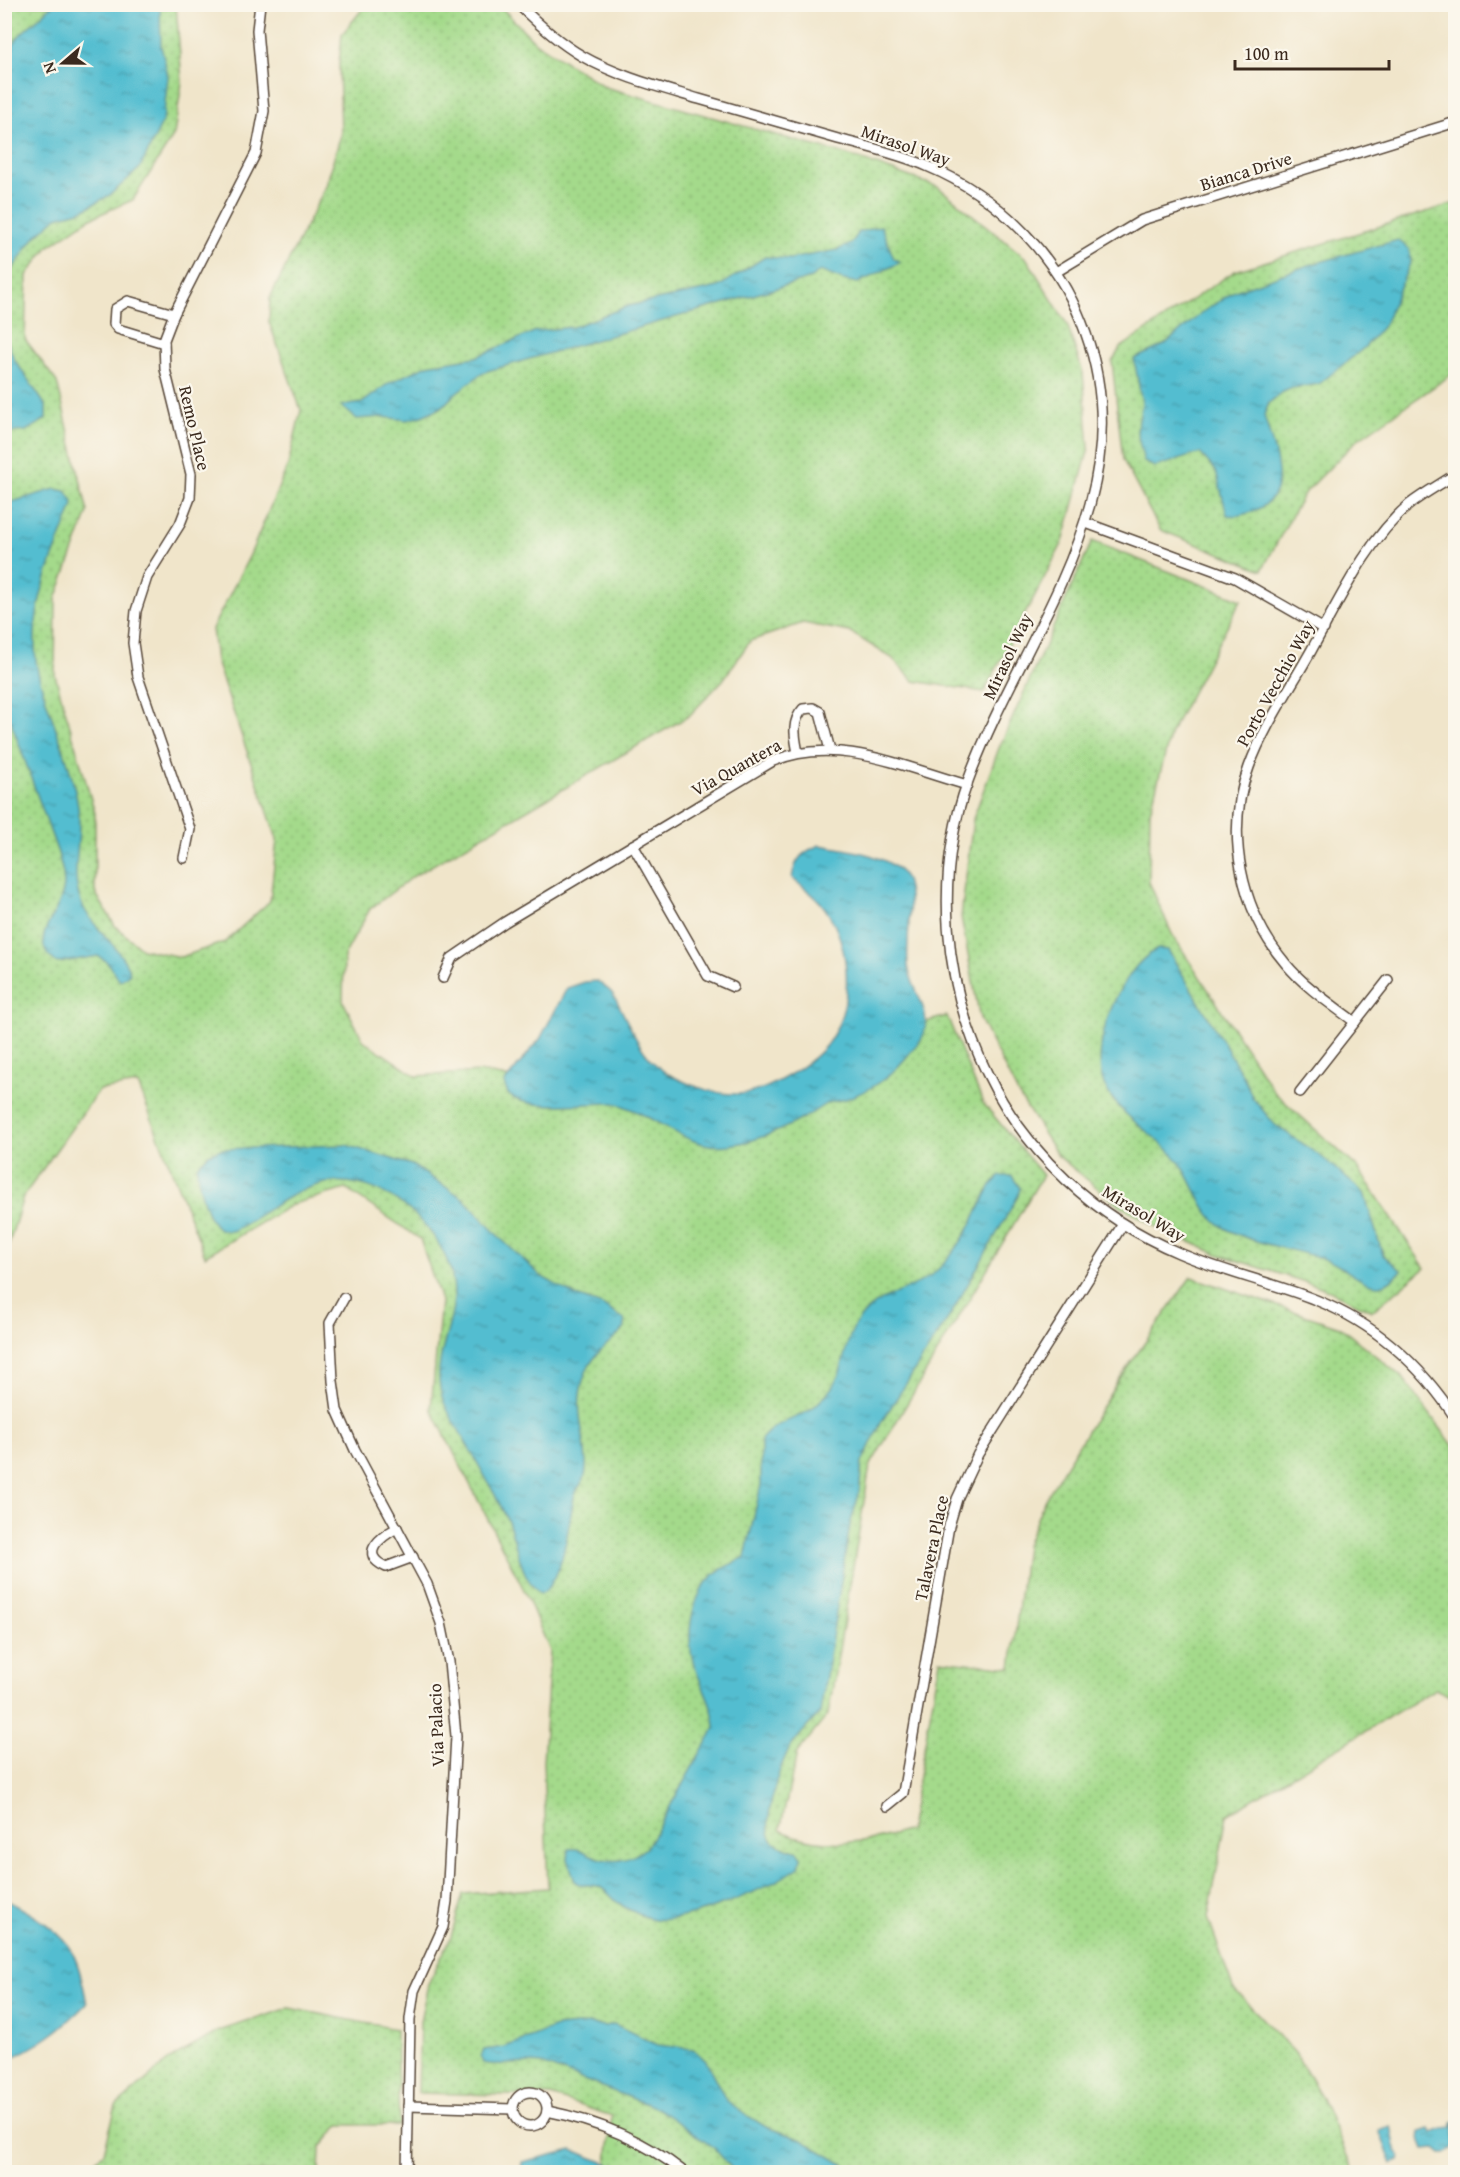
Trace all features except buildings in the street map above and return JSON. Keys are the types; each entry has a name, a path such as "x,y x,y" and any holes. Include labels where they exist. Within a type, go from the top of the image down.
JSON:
{"street":[{"name":"Remo Place","path":"184,858 190,829 138,677 133,643 136,611 147,577 180,524 190,498 191,474 165,369 164,343 174,314 256,153 264,111 257,30 260,4"},
{"name":"Mirasol Way","path":"518,4 561,43 582,56 631,79 909,159 954,179 979,194 1018,225 1056,272 1079,315 1095,362 1102,410 1101,460 1086,523 967,785 950,863 948,922 955,981 974,1044 1000,1097 1030,1141 1070,1184 1123,1224 1181,1254 1312,1298 1356,1320 1381,1336 1422,1372 1455,1419"},
{"name":"Bianca Drive","path":"1056,272 1142,220 1455,122"},
{"path":"164,343 118,329 114,324 115,309 128,301 174,314"},
{"name":"Porto Vecchio Way","path":"1355,1022 1306,984 1273,947 1250,904 1243,883 1237,839 1241,796 1258,744 1364,560 1388,527 1410,504 1455,474"},
{"path":"1086,523 1227,574 1324,629"},
{"path":"798,753 794,733 796,716 802,709 813,708 820,712 830,750"},
{"name":"Via Quantera","path":"443,978 452,958 505,922 773,761 798,753 830,750 849,752 967,785"},
{"path":"633,845 708,976 733,987"},
{"path":"1300,1092 1388,980"},
{"name":"Talavera Place","path":"887,1806 903,1793 949,1526 957,1499 978,1454 1123,1224"},
{"name":"Via Palacio","path":"344,1298 330,1323 337,1410 427,1584 441,1623 454,1698 456,1737 447,1901 443,1927 414,1991 410,2019 407,2172"},
{"path":"397,1528 376,1542 373,1547 376,1559 381,1564 393,1567 413,1557"},
{"path":"531,2092 541,2096 547,2111 542,2121 526,2126 516,2119 513,2109 516,2098 531,2092"},
{"path":"408,2106 513,2109"},
{"path":"547,2111 574,2116 621,2132 668,2159 684,2172"}],"green space":[{"path":"5,5 176,5 182,82 174,135 133,200 89,219 48,247 27,275 25,339 57,382 88,512 56,599 55,675 95,813 95,892 115,926 142,949 181,957 225,942 270,901 277,839 216,661 212,629 250,555 288,465 301,410 269,322 270,298 326,186 341,134 339,64 342,34 365,6 499,5 536,43 605,87 854,157 938,187 1027,259 1067,324 1083,373 1089,448 1063,542 984,692 914,681 892,658 850,632 803,623 750,641 723,680 689,716 412,877 370,909 344,956 343,1001 363,1040 416,1076 481,1072 691,1114 801,1092 893,1031 947,1016 983,1103 1043,1175 870,1466 828,1715 797,1753 780,1830 795,1836 827,1842 844,1842 877,1839 909,1830 940,1660 1011,1668 1026,1546 1044,1501 1118,1381 1191,1277 1340,1327 1403,1378 1455,1448 1455,1698 1435,1689 1227,1815 1208,1918 1233,1988 1295,2053 1321,2096 1354,2172 606,2172 612,2116 551,2096 418,2093 420,2021 428,1984 451,1937 463,1894 548,1888 543,1762 550,1651 525,1592 431,1408 441,1301 420,1239 346,1189 293,1204 205,1256 138,1084 99,1090 23,1197 5,1257"},
{"path":"1455,203 1455,372 1357,440 1303,495 1262,570 1160,530 1123,460 1112,362 1120,348 1235,271"},
{"path":"1092,541 1241,600 1171,732 1150,812 1149,882 1172,934 1275,1093 1358,1168 1425,1268 1372,1311 1321,1287 1217,1254 1156,1227 1116,1203 1058,1156 1018,1094 980,1019 961,917 973,819 999,748"},
{"path":"289,2008 396,2029 399,2125 340,2125 320,2148 319,2172 84,2172 104,2152 116,2106 169,2060 219,2031"}],"water":[{"path":"52,4 160,5 161,46 168,76 163,121 140,168 110,195 83,210 57,217 34,238 8,275 5,293 5,66 17,39"},
{"path":"881,226 894,259 901,262 858,283 820,271 811,278 484,372 457,392 442,407 407,420 382,417 357,419 341,406 362,403 389,383 427,365 476,357 536,331 573,327 628,306 718,287 765,257 790,259 837,250 851,244 859,232"},
{"path":"1398,240 1409,249 1411,261 1384,325 1365,347 1319,384 1292,388 1281,393 1269,403 1264,415 1278,466 1278,479 1276,491 1269,501 1247,514 1227,515 1216,471 1200,453 1155,467 1144,462 1137,432 1142,403 1134,359 1164,345 1204,311 1235,291 1309,265"},
{"path":"4,333 14,359 46,406 46,419 26,431 5,433"},
{"path":"55,489 66,491 73,501 41,594 35,638 36,661 41,684 67,760 78,807 76,879 78,891 81,902 92,921 126,963 130,973 120,981 106,961 98,956 57,963 44,946 46,928 63,891 63,872 5,705 5,504"},
{"path":"820,845 863,853 884,860 901,872 906,880 909,903 908,965 926,1019 920,1041 899,1066 884,1079 857,1094 826,1104 779,1130 754,1140 716,1146 691,1140 617,1104 535,1104 523,1102 509,1095 504,1083 540,1039 567,988 585,982 597,981 613,994 637,1041 652,1061 672,1076 696,1086 730,1094 752,1092 781,1080 813,1058 827,1045 838,1024 844,1007 846,988 843,951 830,916 817,899 792,878 800,857 808,850"},
{"path":"1158,949 1168,950 1242,1074 1253,1098 1274,1124 1323,1158 1364,1193 1383,1255 1402,1271 1392,1280 1380,1285 1366,1282 1327,1260 1247,1238 1223,1227 1204,1207 1187,1174 1174,1156 1125,1112 1108,1092 1102,1076 1100,1057 1109,1013 1130,974 1144,959"},
{"path":"346,1145 412,1165 463,1198 501,1239 542,1277 576,1296 602,1305 624,1319 625,1328 596,1356 584,1377 580,1410 586,1464 585,1476 575,1493 560,1566 548,1588 540,1594 523,1568 506,1517 444,1402 440,1388 440,1364 454,1294 451,1273 443,1252 431,1232 396,1200 376,1189 355,1183 333,1182 305,1189 232,1231 218,1228 206,1208 200,1190 197,1166 209,1154 221,1149"},
{"path":"1000,1176 1012,1176 1020,1188 1018,1196 951,1314 882,1421 862,1462 859,1494 850,1525 820,1713 787,1753 770,1810 769,1833 772,1840 780,1846 798,1851 801,1857 799,1867 771,1884 730,1902 687,1916 669,1919 655,1919 642,1915 621,1905 600,1887 575,1882 568,1859 569,1849 578,1849 599,1858 614,1861 634,1856 647,1847 715,1727 710,1705 692,1658 691,1620 694,1607 705,1584 720,1570 745,1557 761,1485 761,1440 774,1428 812,1409 826,1395 839,1375 849,1338 858,1321 870,1308 886,1298 930,1276 950,1257 973,1221 991,1185"},
{"path":"4,1899 47,1925 68,1945 78,1966 87,2003 49,2036 5,2061"},
{"path":"590,2024 605,2026 614,2024 657,2045 693,2049 706,2061 726,2100 748,2116 766,2127 800,2139 846,2166 863,2172 735,2172 714,2148 657,2108 542,2064 483,2063 481,2057 484,2050 505,2047 556,2027"},
{"path":"1455,2121 1455,2147 1448,2153 1442,2153 1436,2148 1424,2149 1420,2139 1421,2132 1430,2129 1432,2133 1453,2126 1452,2122"},
{"path":"1391,2126 1395,2146 1400,2156 1399,2161 1392,2164 1379,2130"},
{"path":"572,2150 616,2167 620,2172 521,2172 522,2162"}]}
